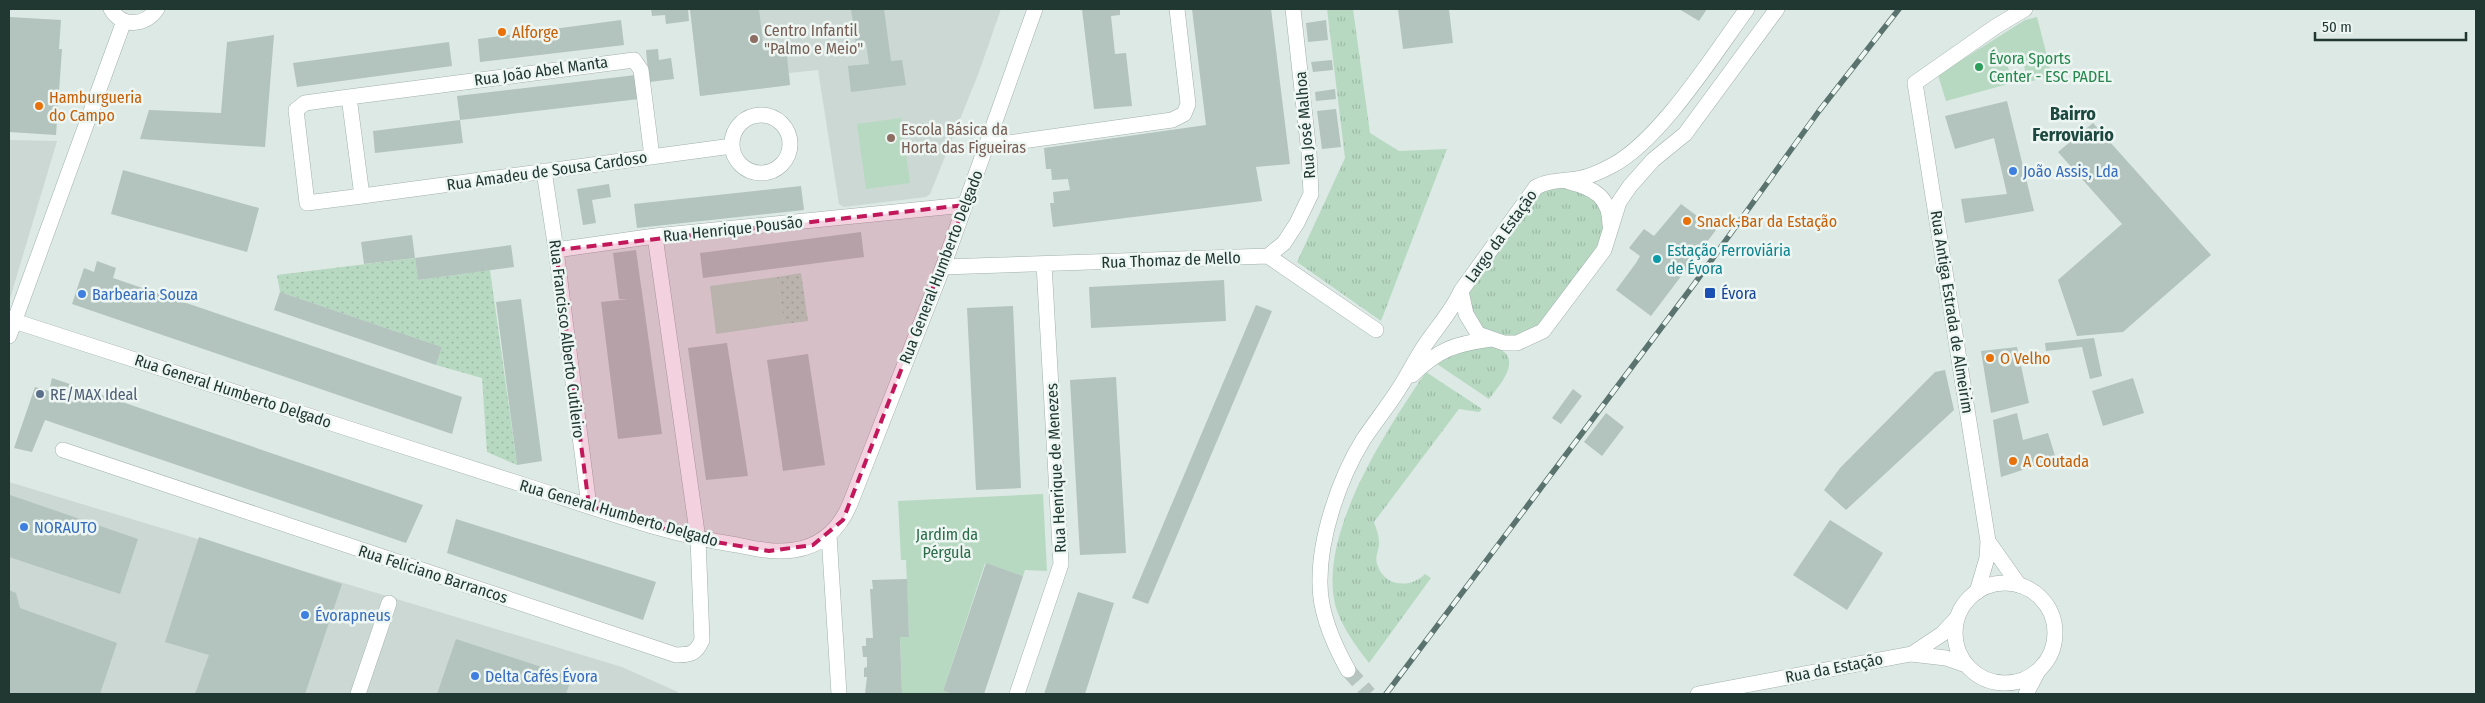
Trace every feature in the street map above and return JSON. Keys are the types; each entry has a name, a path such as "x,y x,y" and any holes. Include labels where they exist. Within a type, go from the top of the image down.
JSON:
{"street":[{"path":"111,9 114,14 124,21 143,22 152,16 157,9"},
{"name":"Rua General Humberto Delgado","path":"14,320 589,506 698,539 769,551 794,550 813,545 829,535 843,520 943,267 1035,9"},
{"path":"986,146 1172,120 1184,114 1188,104 1177,9"},
{"name":"Rua José Malhoa","path":"1268,256 1284,243 1311,194 1309,153 1293,9"},
{"name":"Largo da Estação","path":"1747,9 1683,96 1654,130 1633,150 1613,165 1590,176 1546,182 1536,187 1461,291 1466,314 1473,329 1491,339 1504,343 1517,343 1543,331 1604,250 1619,202 1630,186 1653,160 1685,134 1777,9"},
{"name":"Rua Antiga Estrada de Almeirim","path":"1977,592 1987,558 1988,541 1915,83 1995,27 2025,9"},
{"path":"9,336 124,21"},
{"name":"Rua João Abel Manta","path":"362,196 307,203 296,126 296,110 299,105 634,60 640,70 652,157"},
{"path":"349,97 362,196"},
{"name":"Rua Amadeu de Sousa Cardoso","path":"362,196 732,146"},
{"name":"Rua Francisco Alberto Cutileiro","path":"544,172 589,506"},
{"name":"Largo da Estação","path":"1561,180 1591,190 1605,202 1610,212 1608,239"},
{"name":"Rua Henrique Pousão","path":"698,539 655,236 964,205"},
{"path":"556,250 655,236"},
{"path":"1268,256 1376,330"},
{"name":"Rua Thomaz de Mello","path":"943,267 1268,256"},
{"name":"Rua Henrique de Menezes","path":"1017,694 1061,564 1044,264"},
{"path":"1348,670 1337,652 1324,610 1320,585 1322,552 1337,495 1363,441 1400,387 1426,344 1456,304 1461,291"},
{"path":"1400,387 1435,355 1447,348 1466,342 1491,339"},
{"name":"Rua Feliciano Barrancos","path":"63,450 676,655 690,655 698,650 702,640 698,539"},
{"path":"829,535 839,694"},
{"name":"Rua Antiga Estrada de Almeirim","path":"1988,541 2019,585"},
{"path":"1997,694 1988,680 1966,665 1956,643 1957,618 1968,599 1977,592 2000,584 2019,585 2033,592 2046,604 2055,628 2051,653 2026,694"},
{"path":"358,694 389,603"},
{"name":"Rua da Estação","path":"1911,654 1931,643 1957,618"},
{"name":"Rua da Estação","path":"1698,694 1911,654 1946,658 1966,665"},
{"path":"1988,680 2006,683 2016,682 2039,670"}],"highlighted area":[{"path":"965,205 843,520 813,545 769,551 698,539 589,506 556,250"}],"shaded area":[{"name":"Escola Básica da Horta das Figueiras","path":"690,9 1001,9 979,72 930,194 926,197 844,207 839,204 818,70 789,73 790,85 700,96"},
{"path":"9,140 57,141 9,302"},
{"path":"9,482 622,667 678,692 678,694 9,694"}],"green space":[{"path":"1327,9 1353,9 1370,133 1399,151 1447,149 1381,321 1297,262 1345,158"},
{"name":"Évora Sports Center - ESC PADEL","path":"2037,17 2052,76 2028,82 2021,54 2006,59 2012,83 1946,101 1938,75 2025,20"},
{"path":"901,118 910,183 866,189 857,124"},
{"path":"1560,186 1584,194 1599,205 1604,221 1599,247 1540,325 1522,335 1507,336 1492,333 1481,327 1474,317 1467,291 1539,194"},
{"path":"415,258 418,280 490,270 517,465 487,452 482,378 436,365 442,347 280,292 277,275"},
{"path":"801,273 808,321 784,324 777,277"},
{"path":"777,277 784,324 716,334 710,286"},
{"path":"1491,346 1501,350 1507,356 1509,362 1505,377 1489,399 1434,362 1450,353"},
{"path":"1426,372 1482,409 1479,412 1459,409 1374,522 1379,542 1376,561 1380,572 1385,577 1398,583 1412,582 1425,574 1431,578 1369,663 1346,630 1336,608 1333,580 1336,549 1345,517 1359,484 1375,453"},
{"name":"Jardim da Pérgula","path":"1043,494 1047,571 1025,570 1023,576 985,563 943,691 953,694 902,694 900,637 909,637 906,560 901,560 898,501"}],"building":[{"path":"651,9 688,9 689,21 666,24 665,15 652,16"},
{"name":"Centro Infantil \"Palmo e Meio\"","path":"690,9 759,9 764,51 786,48 790,85 700,96"},
{"path":"851,9 884,9 891,61 902,60 906,85 851,92 848,66 869,64 866,43 856,44"},
{"path":"1082,9 1120,9 1120,15 1111,16 1115,54 1126,53 1132,106 1094,109"},
{"path":"1192,9 1271,9 1290,164 1256,167 1262,201 1053,227 1050,203 1054,203 1053,192 1070,190 1068,179 1052,180 1051,169 1046,169 1044,148 1206,125"},
{"path":"1398,9 1449,9 1453,43 1403,49"},
{"path":"1679,9 1707,9 1699,21"},
{"path":"9,17 61,20 59,49 62,49 56,135 9,132"},
{"path":"621,20 624,45 480,62 478,39"},
{"path":"1326,20 1328,40 1308,42 1306,23"},
{"path":"274,35 265,147 140,139 149,110 221,113 227,42"},
{"path":"449,42 452,66 297,87 293,63"},
{"path":"658,49 659,60 671,58 674,79 649,82 646,50"},
{"path":"1332,60 1333,70 1313,72 1311,62"},
{"path":"636,75 639,99 460,120 457,96"},
{"path":"1335,89 1336,99 1316,101 1315,92"},
{"name":"João Assis, Lda","path":"2007,101 2034,211 1965,223 1961,199 2007,194 1994,138 1955,149 1945,116"},
{"path":"1336,109 1341,147 1322,149 1317,111"},
{"path":"460,120 463,143 375,153 373,131"},
{"path":"2093,123 2211,255 2123,332 2077,336 2058,280 2122,224 2058,152"},
{"path":"123,170 259,208 247,252 111,214"},
{"path":"609,184 611,197 592,200 596,223 583,225 577,189"},
{"path":"801,186 804,210 637,228 634,204"},
{"name":"Estação Ferroviária de Évora","path":"1681,204 1716,230 1651,316 1616,290 1640,256 1629,248 1644,229 1654,236"},
{"path":"861,232 864,257 703,278 700,253"},
{"path":"412,235 415,258 364,264 361,242"},
{"path":"511,245 514,267 418,280 415,258"},
{"path":"636,250 662,434 618,439 601,302 628,299 619,299 613,253"},
{"path":"97,261 116,268 113,278 462,397 452,434 72,304 84,268 94,272"},
{"path":"1224,280 1226,321 1091,328 1089,287"},
{"path":"280,292 442,347 436,365 274,310"},
{"path":"521,299 542,461 517,465 496,302"},
{"path":"1256,305 1272,311 1148,604 1132,598"},
{"path":"1013,306 1021,488 976,490 967,308"},
{"path":"2094,338 2102,376 2090,379 2082,347 2046,351 2045,343"},
{"path":"727,343 748,476 706,480 688,348"},
{"path":"2017,347 2029,403 1991,413 1981,351"},
{"path":"808,354 825,465 783,471 767,360"},
{"path":"1945,370 1954,410 1846,510 1824,490 1840,468 1935,372"},
{"path":"1116,377 1126,553 1080,555 1070,380"},
{"path":"52,378 423,505 406,543 45,420 32,452 14,448 35,387 49,391"},
{"path":"2133,378 2144,413 2103,426 2092,391"},
{"path":"1573,389 1582,396 1561,424 1552,418"},
{"path":"1606,413 1624,427 1602,456 1584,442"},
{"path":"2017,413 2023,440 2048,433 2056,459 2001,477 1993,420"},
{"path":"10,495 138,539 120,594 9,557"},
{"path":"456,519 656,582 643,620 447,553"},
{"path":"1830,520 1883,553 1847,610 1793,575"},
{"path":"199,537 342,584 305,694 195,694 209,655 165,642"},
{"path":"986,563 1023,576 984,694 953,694 943,691"},
{"path":"907,579 909,637 900,637 902,694 865,694 867,677 864,677 864,668 867,667 867,657 863,657 862,646 866,646 866,638 873,638 870,589 873,589 872,580"},
{"path":"9,590 16,593 20,608 117,643 100,694 9,694"},
{"path":"1078,592 1114,603 1085,694 1044,694"},
{"path":"456,639 572,677 566,694 437,694"}],"tunnel":[{"path":"1348,670 1369,694"}],"railway":[{"path":"1386,694 1695,283 1819,111 1899,9"}],"place":[{"name":"Alforge","path":"502,32"},
{"name":"Centro Infantil \"Palmo e Meio\"","path":"754,39"},
{"name":"Évora Sports Center - ESC PADEL","path":"1979,67"},
{"name":"Hamburgueria do Campo","path":"39,106"},
{"name":"Escola Básica da Horta das Figueiras","path":"891,138"},
{"name":"João Assis, Lda","path":"2013,171"},
{"name":"Snack-Bar da Estação","path":"1687,221"},
{"name":"Estação Ferroviária de Évora","path":"1657,259"},
{"name":"Évora","path":"1710,293"},
{"name":"Barbearia Souza","path":"82,294"},
{"name":"O Velho","path":"1990,358"},
{"name":"RE/MAX Ideal","path":"40,394"},
{"name":"A Coutada","path":"2013,461"},
{"name":"NORAUTO","path":"24,527"},
{"name":"Évorapneus","path":"305,615"},
{"name":"Delta Cafés Évora","path":"475,676"}],"district":[{"name":"Bairro Ferroviario","path":"2073,124"}]}
